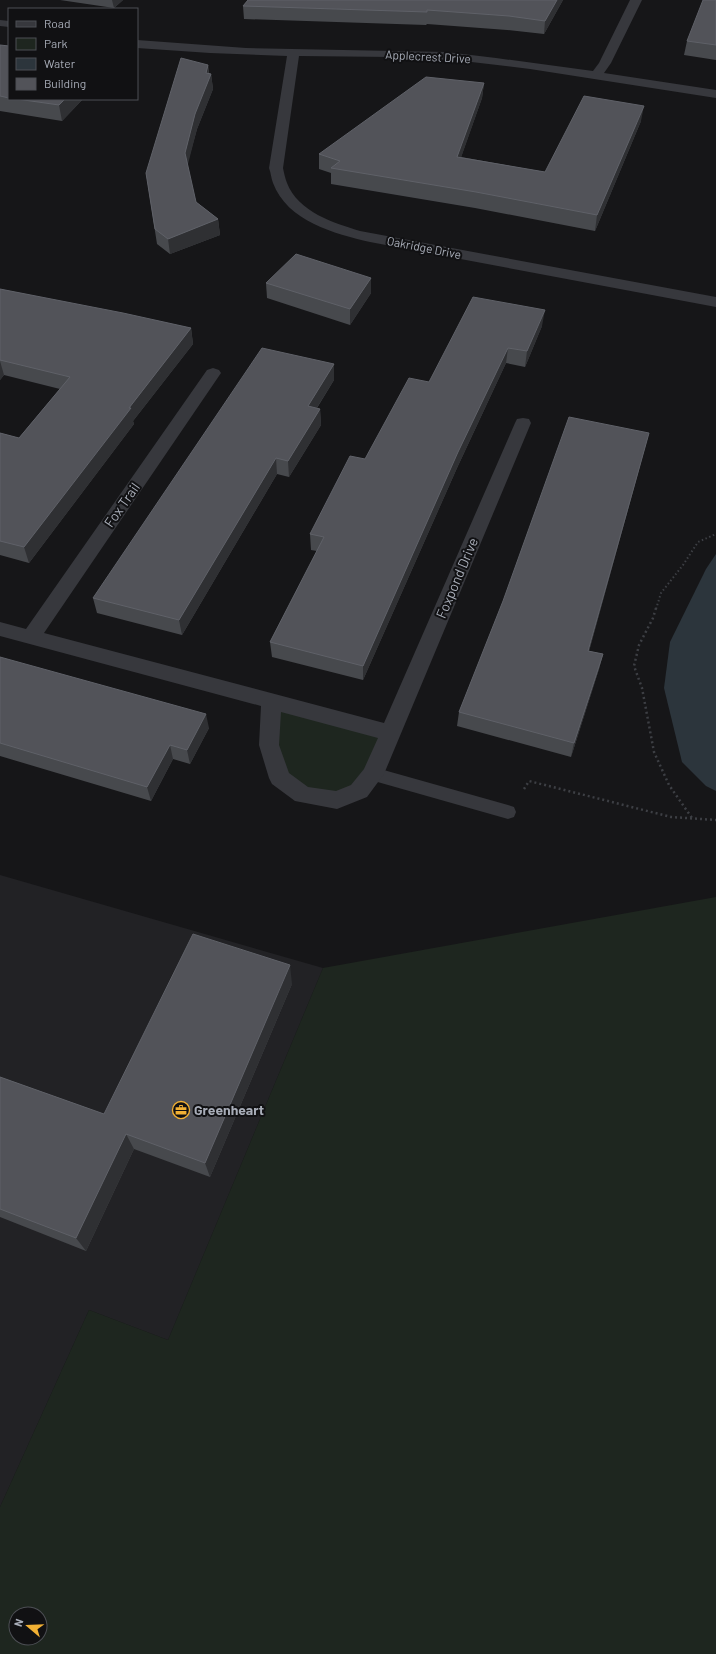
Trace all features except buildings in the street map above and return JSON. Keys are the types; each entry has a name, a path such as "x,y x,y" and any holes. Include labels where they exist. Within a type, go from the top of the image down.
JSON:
{"street":[{"path":"596,76 605,63 636,0"},
{"name":"Applecrest Drive","path":"138,44 181,49 437,56 511,63 716,94"},
{"name":"Oakridge Drive","path":"293,53 276,168 277,179 282,189 300,210 322,222 370,238 716,302"},
{"name":"Fox Trail","path":"31,637 213,373"},
{"name":"Foxpond Drive","path":"271,702 269,745 280,778 303,795 337,800 359,791 373,774 523,423"},
{"path":"0,629 390,733"}],"lane":[{"path":"373,774 508,812"}],"path":[{"path":"692,818 669,785 654,752 642,688 634,666 639,645 653,618 661,593 698,542 716,534"},
{"path":"508,812 529,781 671,817 716,820"}],"shaded area":[{"path":"0,875 323,968 168,1340 89,1310 0,1507"}],"green space":[{"path":"271,702 390,733 373,774 337,800 280,778"},
{"path":"716,897 716,1654 0,1654 0,1507 89,1310 168,1340 323,968"}],"water":[{"path":"716,554 716,791 706,786 682,762 664,688 670,642 706,569"}],"place":[{"name":"Greenheart","path":"181,1110"}]}
